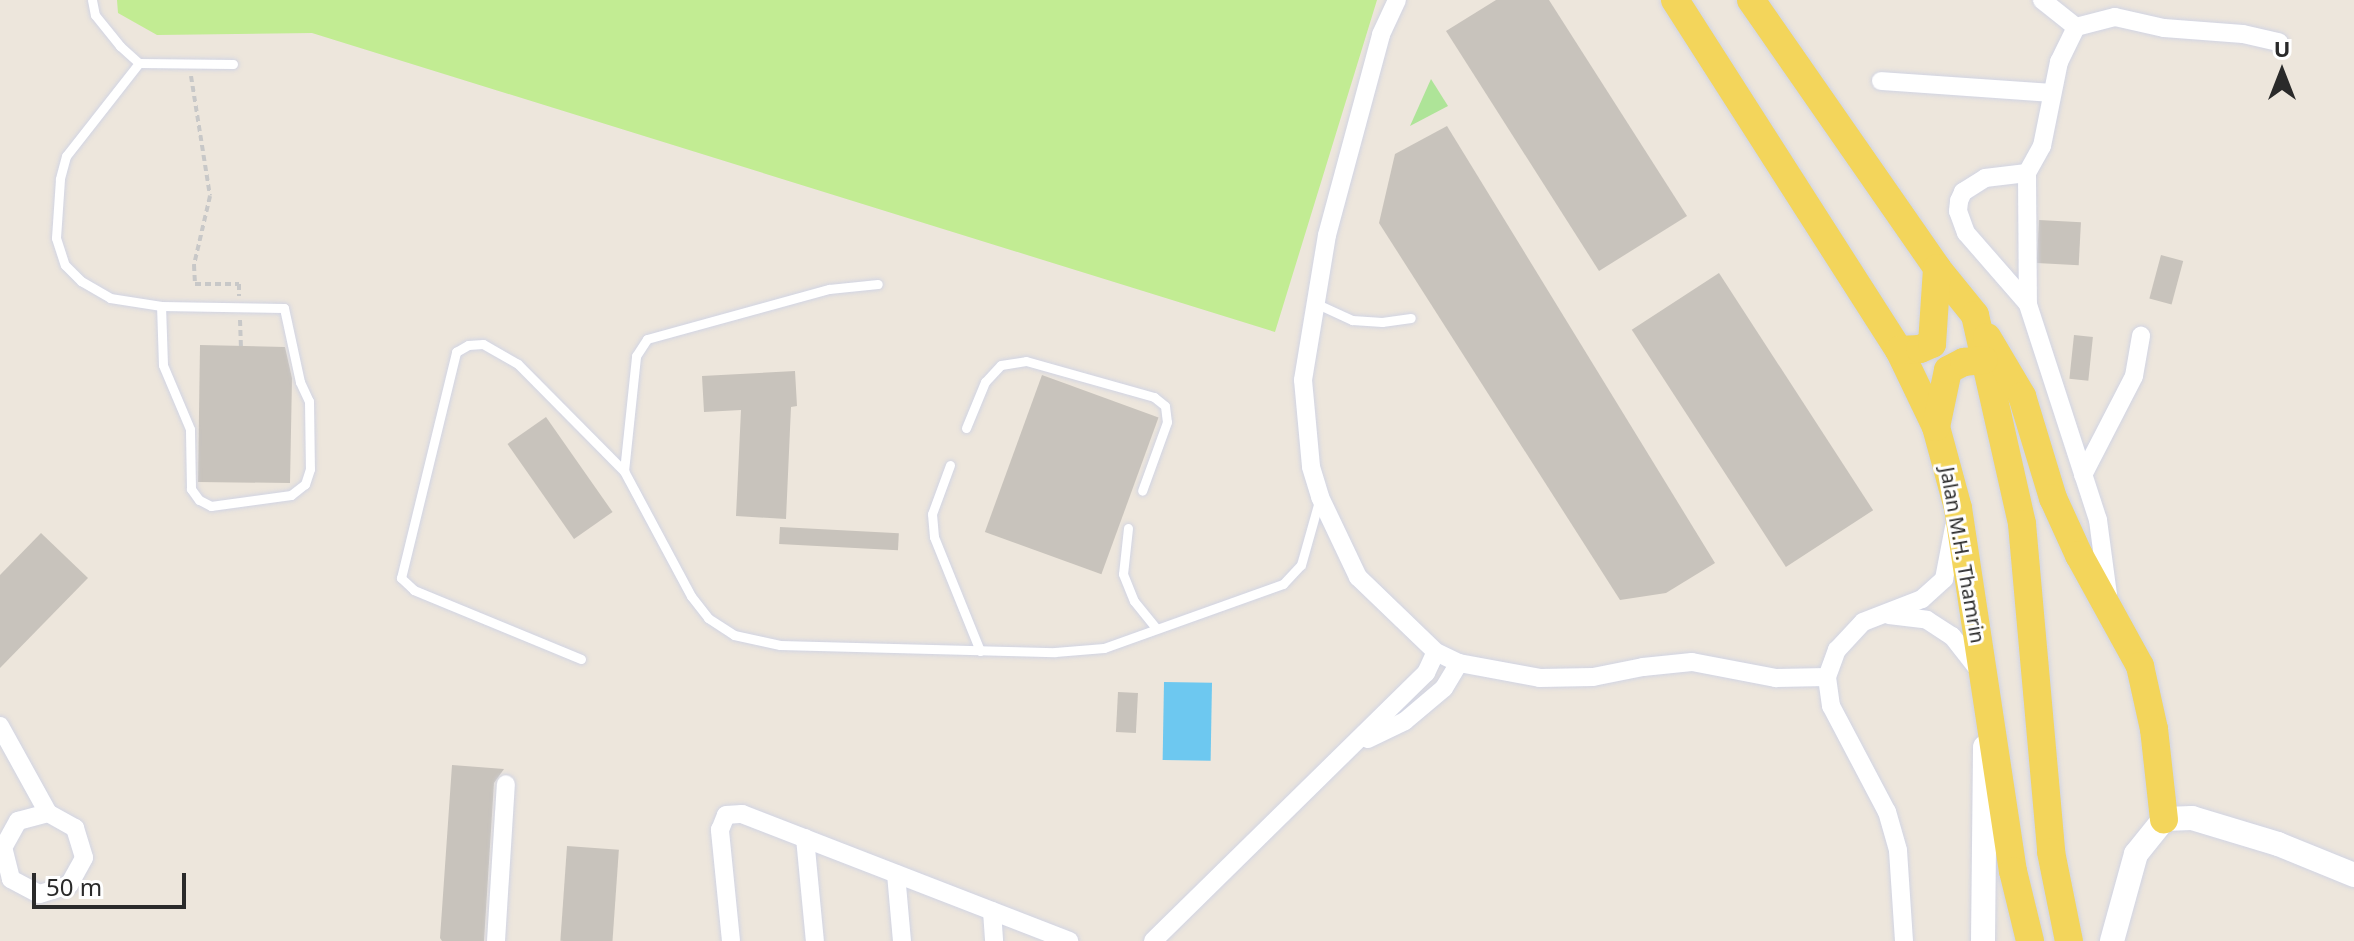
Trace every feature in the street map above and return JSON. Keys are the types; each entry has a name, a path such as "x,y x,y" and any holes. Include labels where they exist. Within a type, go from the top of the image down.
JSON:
{"main road":[{"name":"Jalan M.H. Thamrin","path":"1675,0 1899,350 1936,427 1958,508 2013,871 2030,941"},
{"path":"1751,0 1937,268 1975,315 2022,396 2053,498 2140,666 2154,729 2164,819 2136,854 2112,941"},
{"path":"1899,350 1920,349 1932,344 1937,268"},
{"path":"1975,315 2022,524 2051,852 2069,941"},
{"path":"1936,427 1948,370 1964,362 1984,360"},
{"path":"1983,941 1986,678"},
{"path":"2164,819 2192,818 2278,844 2354,875"}],"street":[{"path":"1397,0 1381,35 1341,193 1327,235 1303,380 1307,451 1320,497 1358,577 1436,652 1459,663 1540,678 1593,677 1692,662 1776,678 1827,677"},
{"path":"2042,0 2076,27"},
{"path":"2111,614 2098,520 2028,304 2027,173 2042,146 2059,62 2076,27 2115,17 2164,28 2243,34 2279,42"},
{"path":"1881,81 2051,93"},
{"path":"2027,173 1985,178 1963,192 1958,211 1966,233 2028,304"},
{"path":"2083,475 2134,376 2141,336"},
{"path":"1904,941 1904,892 1898,850 1887,812 1831,706 1827,677 1837,650 1863,622 1922,599 1944,579 1958,508"},
{"path":"1886,614 1927,620 1952,636 1986,678"},
{"path":"1153,941 1426,673 1436,652"},
{"path":"1355,745 1405,721 1444,688 1459,663"},
{"path":"0,726 48,813 75,828 84,858 69,885 39,894 11,879 3,848 18,821 48,813"},
{"path":"496,941 506,784"},
{"path":"731,941 720,830 726,815 742,814 1069,941"},
{"path":"805,838 815,941"},
{"path":"896,874 902,941"},
{"path":"992,911 994,941"}],"lane":[{"path":"92,0 95,15 120,46 139,63 233,64"},
{"path":"139,63 66,156 60,179 56,238 65,265 81,281 110,298 161,306 284,308 300,382 309,401 310,469 305,484 291,495 211,506 199,500 191,489 190,429 163,365 161,306"},
{"path":"624,471 636,356 647,339 829,289 878,284"},
{"path":"1315,303 1352,320 1382,322 1411,318"},
{"path":"581,659 414,590 401,578 456,352 468,345 483,344 518,364 624,471 691,596 708,618 734,635 780,645 1055,652 1104,648 1283,584 1301,565 1320,497"},
{"path":"966,428 985,382 1001,365 1026,361 1154,397 1165,406 1167,422 1142,491"},
{"path":"950,465 932,514 934,537 980,651"},
{"path":"1128,528 1123,574 1134,601 1156,628"}],"path":[{"path":"190,63 210,196 194,265 195,284 239,284 241,346"}],"green space":[{"path":"117,0 1377,0 1275,332 312,33 157,35 118,13"},
{"path":"1431,79 1448,106 1410,126"}],"water":[{"path":"1164,682 1212,683 1211,761 1163,760"}],"building":[{"path":"1496,0 1549,0 1687,216 1599,271 1446,31"},
{"path":"1447,126 1715,563 1666,593 1620,600 1379,223 1395,154"},
{"path":"2039,220 2081,222 2079,265 2037,263"},
{"path":"2161,255 2183,261 2172,304 2149,298"},
{"path":"1719,273 1873,510 1786,567 1632,330"},
{"path":"2074,335 2093,337 2088,381 2069,379"},
{"path":"200,345 285,347 292,378 290,483 198,482"},
{"path":"795,371 797,406 791,407 786,519 736,516 741,410 704,412 702,376"},
{"path":"1042,375 1159,417 1101,574 985,532"},
{"path":"546,417 613,512 574,539 507,444"},
{"path":"780,527 899,533 898,550 779,544"},
{"path":"41,533 88,578 0,668 0,575"},
{"path":"1118,692 1138,693 1136,733 1116,732"},
{"path":"452,765 504,769 494,783 484,941 442,941 440,938"},
{"path":"567,846 619,850 612,941 560,941"}]}
